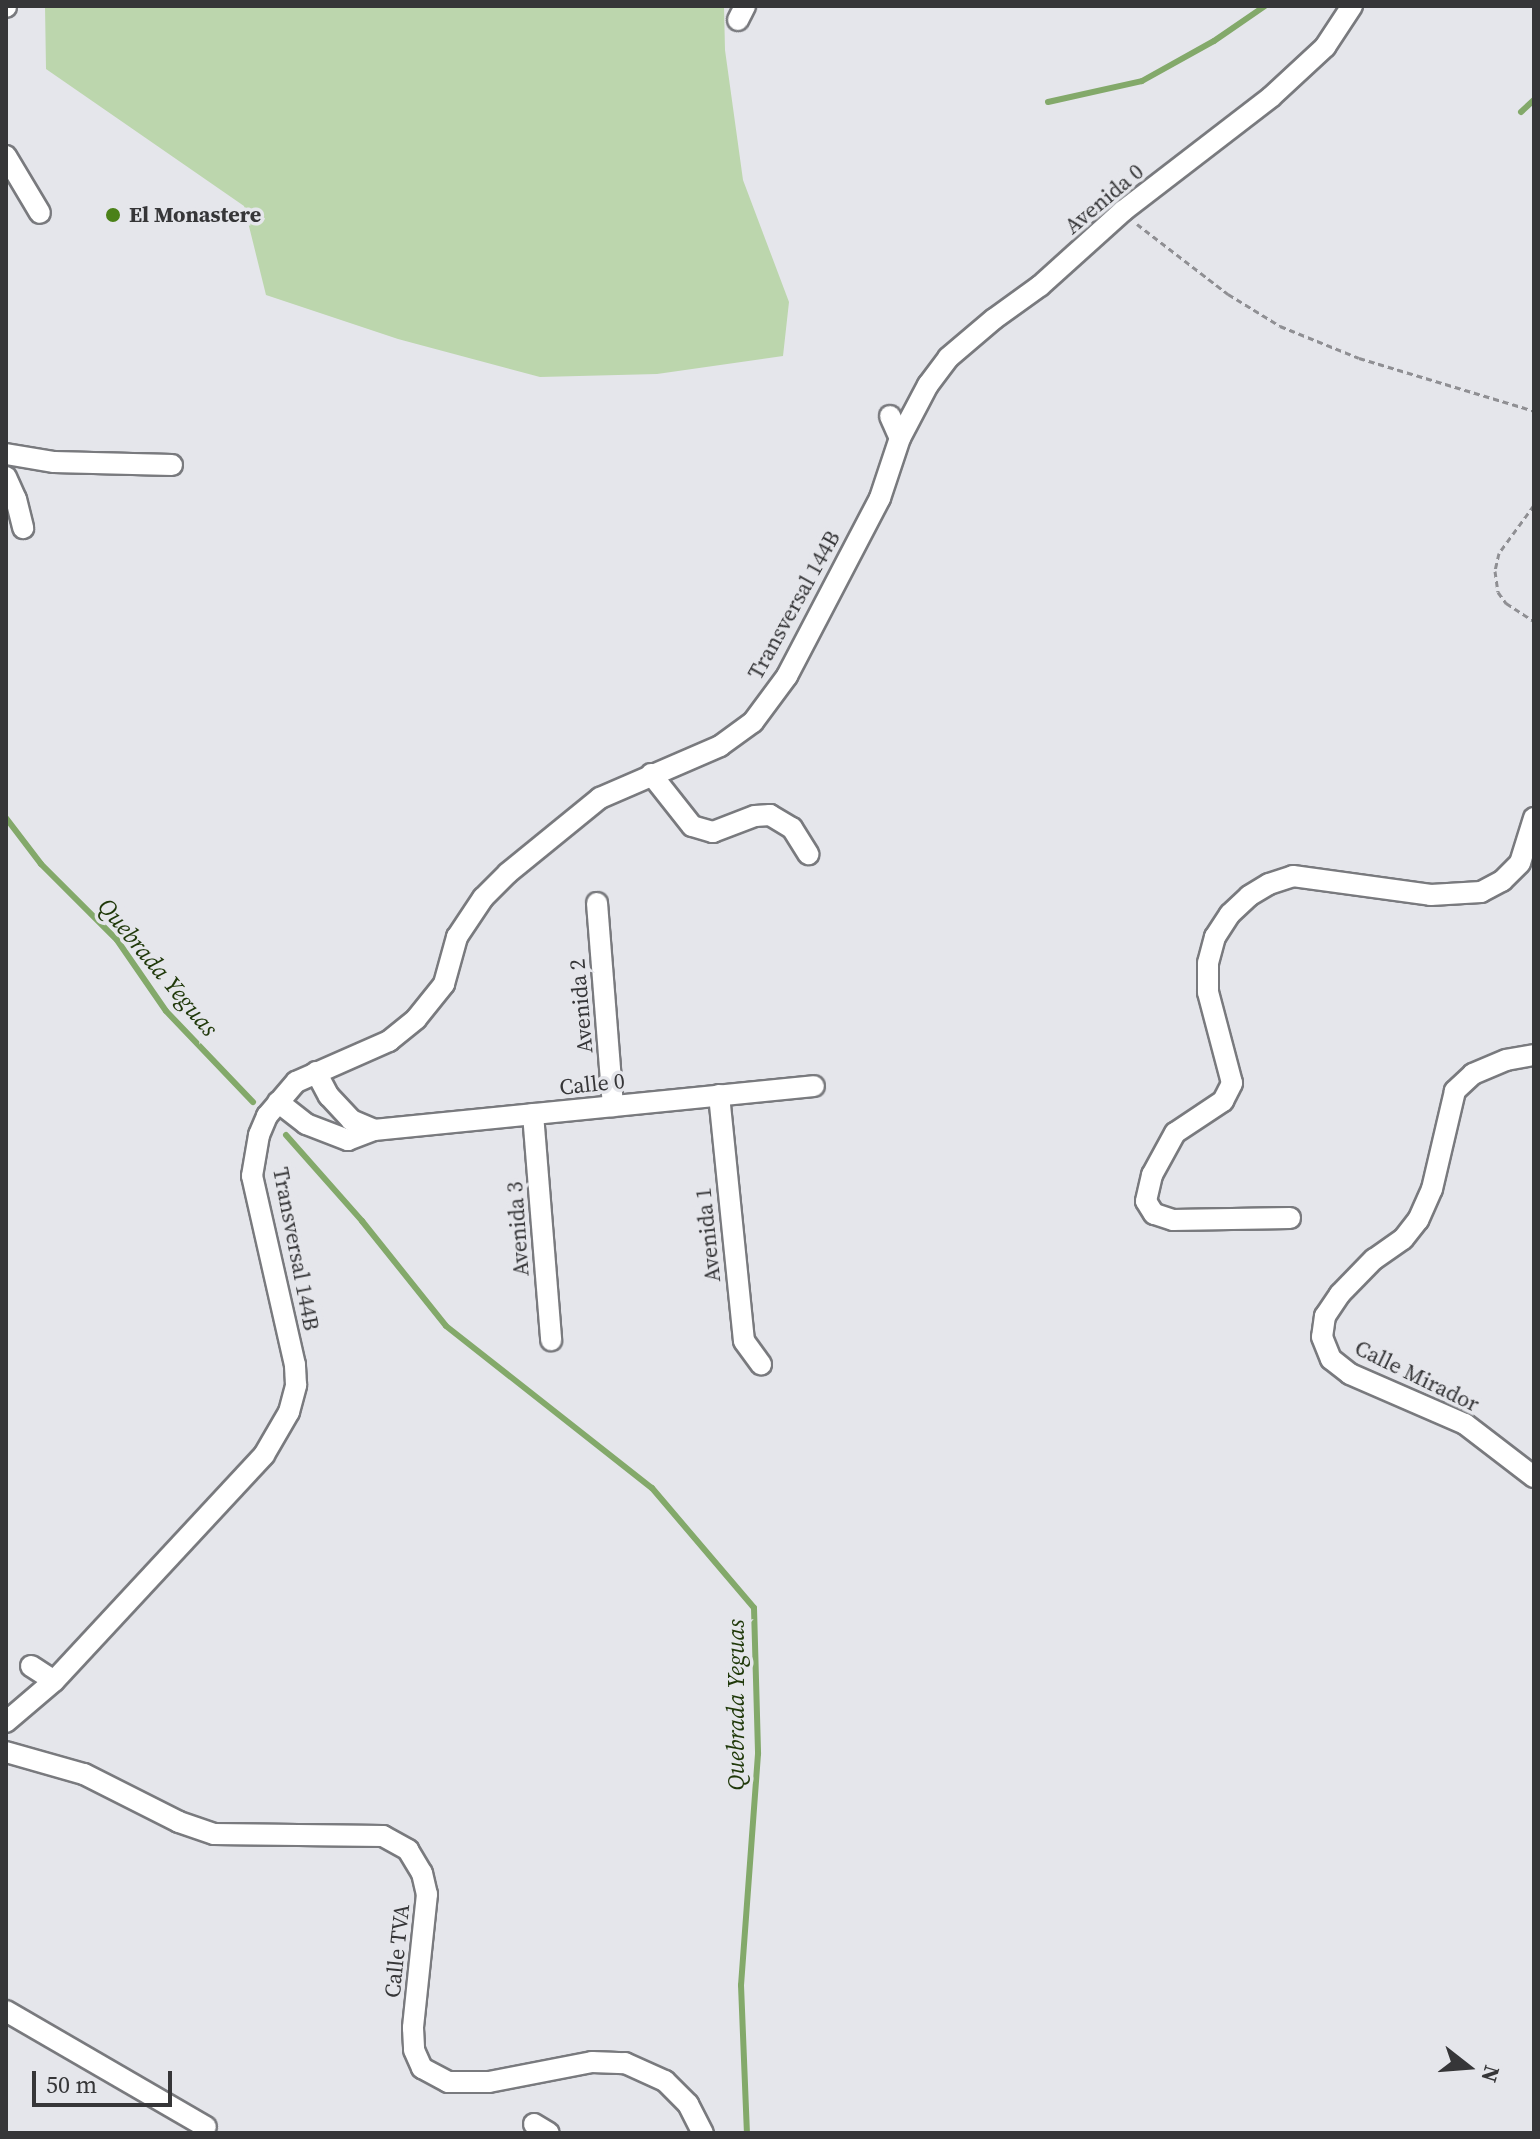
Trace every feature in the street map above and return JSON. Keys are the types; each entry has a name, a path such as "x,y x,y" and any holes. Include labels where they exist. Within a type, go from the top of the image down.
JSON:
{"street":[{"name":"Avenida 0","path":"900,438 928,385 948,358 1040,286 1123,211 1271,97 1325,47 1352,6"},
{"path":"6,156 40,213"},
{"path":"890,416 900,438"},
{"name":"Transversal 144B","path":"6,1722 54,1681 264,1455 289,1412 296,1385 295,1365 252,1176 259,1135 278,1102 296,1082 389,1041 416,1019 444,984 457,937 492,890 600,798 720,746 753,722 787,676 880,498 900,438"},
{"path":"6,454 54,462 172,465"},
{"path":"6,477 16,499 23,528"},
{"path":"651,774 692,826 713,832 755,816 770,815 792,828 808,854"},
{"path":"1290,1218 1173,1220 1154,1214 1146,1201 1152,1175 1175,1133 1223,1101 1232,1083 1208,992 1208,963 1215,937 1230,914 1249,896 1293,876 1431,895 1481,892 1502,881 1520,863 1534,818"},
{"name":"Avenida 2","path":"597,903 613,1106"},
{"name":"Calle Mirador","path":"1534,1055 1506,1060 1473,1074 1455,1091 1432,1189 1418,1220 1403,1239 1374,1259 1340,1294 1325,1316 1322,1337 1331,1359 1350,1374 1465,1424 1534,1477"},
{"path":"316,1072 329,1096 351,1120 374,1130"},
{"name":"Calle 0","path":"278,1102 326,1135 348,1140 374,1130 814,1086"},
{"name":"Avenida 1","path":"719,1095 744,1341 761,1364"},
{"name":"Avenida 3","path":"533,1114 551,1340"},
{"path":"31,1666 54,1681"},
{"name":"Calle TVA","path":"6,1752 84,1774 179,1822 214,1834 383,1836 396,1843 408,1850 422,1873 427,1894 413,2028 414,2050 422,2068 448,2082 489,2082 592,2062 625,2063 665,2081 688,2104 703,2133"},
{"path":"6,2011 206,2127"}],"path":[{"path":"1134,222 1228,294 1280,326 1359,358 1534,411"},
{"path":"1534,505 1499,553 1495,571 1498,592 1506,603 1534,621"}],"green space":[{"path":"45,6 724,6 725,50 743,180 789,302 783,356 657,374 540,377 398,339 266,295 244,206 46,69"}],"waterway":[{"path":"1048,102 1142,81 1214,41 1265,6"},
{"path":"1521,112 1534,100"},
{"name":"Quebrada Yeguas","path":"6,818 41,864 117,940 166,1011 253,1102"},
{"name":"Quebrada Yeguas","path":"286,1135 362,1221 446,1326 652,1488 754,1608 758,1754 741,1985 747,2133"}],"place":[{"name":"El Monastere","path":"113,215"}]}
